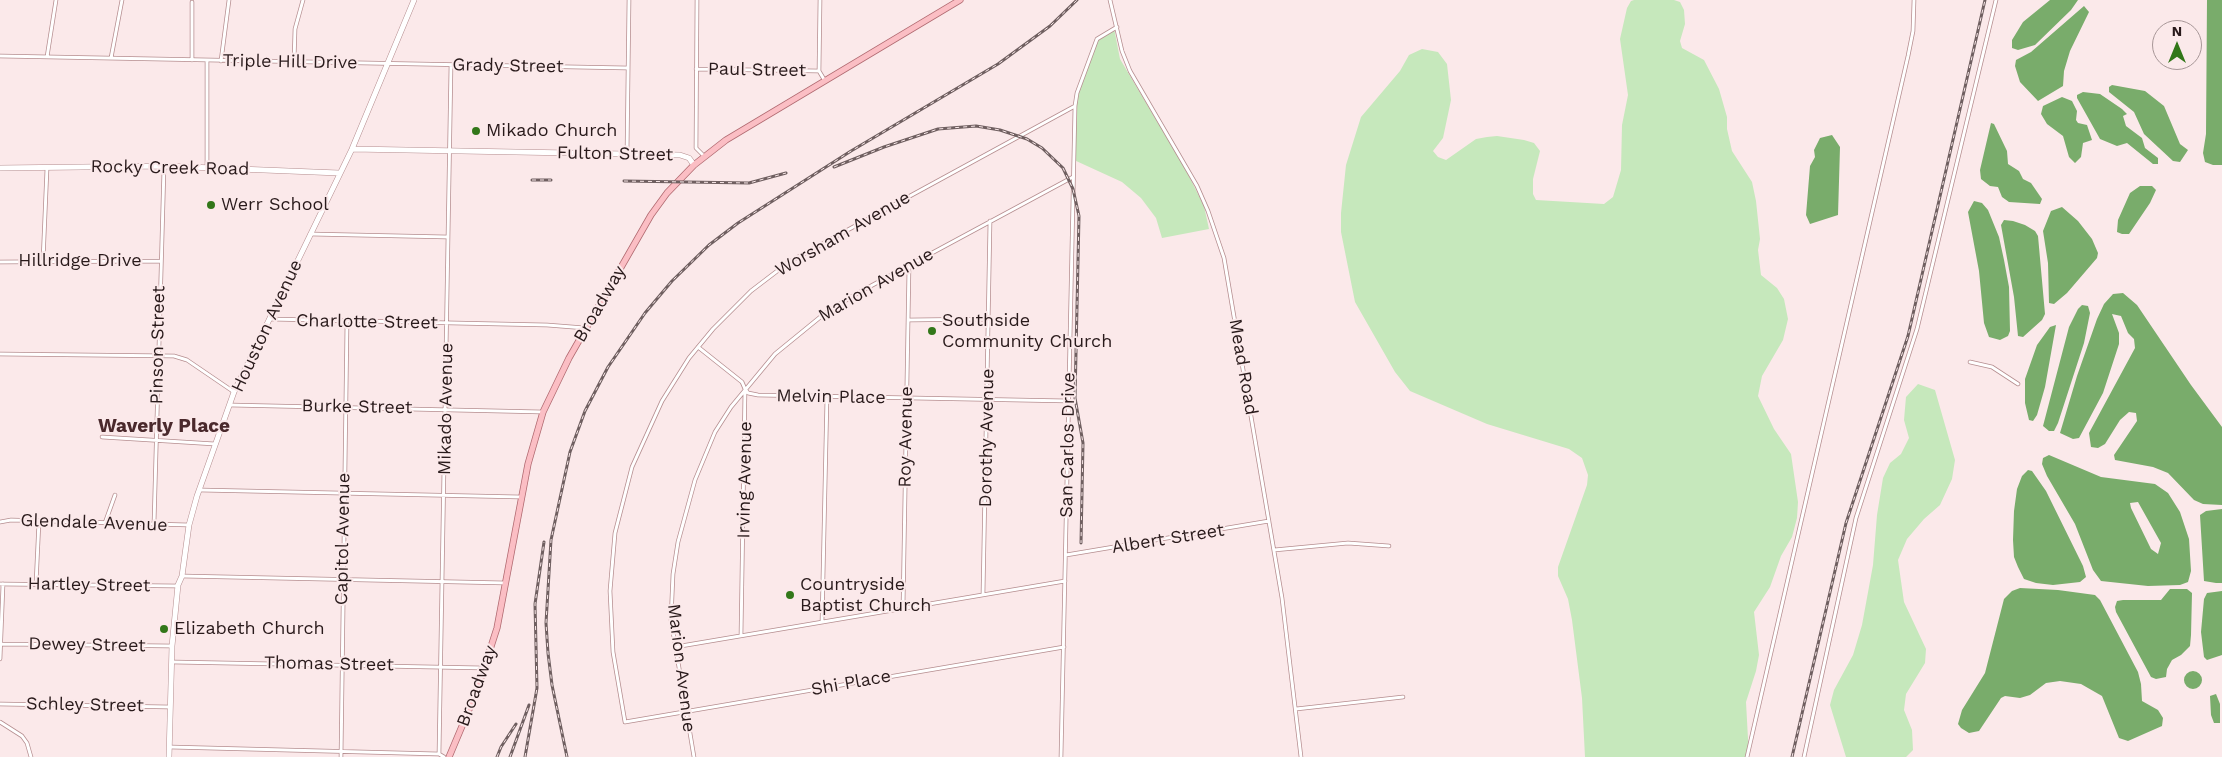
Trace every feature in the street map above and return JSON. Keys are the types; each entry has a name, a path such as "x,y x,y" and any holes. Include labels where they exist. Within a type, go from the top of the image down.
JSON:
{"main road":[{"name":"Broadway","path":"450,757 485,668 506,583 528,464 544,412 586,328 651,215 667,193 694,165 726,140 826,81 949,3 960,0"}],"street":[{"path":"48,57 56,0"},
{"path":"111,59 122,0"},
{"path":"222,60 229,0"},
{"path":"294,62 295,29 303,0"},
{"name":"Houston Avenue","path":"169,757 172,646 178,586 182,576 188,525 234,392 352,149 414,0"},
{"path":"627,155 630,0"},
{"path":"697,0 696,148 704,156"},
{"path":"820,0 818,71 826,81"},
{"path":"1747,757 1908,56 1913,31 1914,0"},
{"path":"1804,757 1856,518 1917,329 1996,0"},
{"name":"Mead Road","path":"1110,1 1130,71 1197,186 1218,238 1226,271 1274,550 1301,757"},
{"path":"192,2 192,60"},
{"name":"San Carlos Drive","path":"1061,757 1074,106 1097,39 1116,27"},
{"name":"Triple Hill Drive","path":"0,56 388,64"},
{"path":"207,60 207,167"},
{"name":"Grady Street","path":"388,64 628,68"},
{"name":"Mikado Avenue","path":"439,754 451,65"},
{"name":"Paul Street","path":"696,69 818,71"},
{"name":"Worsham Avenue","path":"639,719 625,722 612,652 610,578 616,533 632,468 651,423 673,382 698,347 751,292 789,262 1074,106"},
{"name":"Fulton Street","path":"352,149 685,156 694,165"},
{"name":"Rocky Creek Road","path":"0,168 164,166 339,173"},
{"name":"Pinson Street","path":"154,524 157,356 164,166"},
{"path":"43,261 47,167"},
{"name":"Marion Avenue","path":"694,757 675,647 672,620 672,592 678,542 683,519 707,449 723,420 745,389 775,354 812,323 843,301 1073,177"},
{"name":"Dorothy Avenue","path":"984,594 990,221"},
{"path":"310,234 448,237"},
{"name":"Hillridge Drive","path":"0,262 160,261"},
{"name":"Roy Avenue","path":"903,608 909,266"},
{"path":"909,320 989,318"},
{"name":"Charlotte Street","path":"268,319 574,326 586,328"},
{"name":"Capitol Avenue","path":"340,757 347,322"},
{"path":"698,347 742,382 745,389"},
{"path":"0,354 174,356 187,360 234,392"},
{"path":"1970,362 1992,367 2018,384"},
{"name":"Melvin Place","path":"745,389 754,395 1069,401"},
{"name":"Irving Avenue","path":"742,635 745,389"},
{"path":"822,622 827,396"},
{"name":"Burke Street","path":"230,405 544,412"},
{"path":"102,437 216,444"},
{"path":"200,490 522,497"},
{"path":"105,523 115,495"},
{"path":"36,584 39,521"},
{"name":"Glendale Avenue","path":"0,522 39,521 188,525"},
{"name":"Albert Street","path":"1066,555 1269,522"},
{"path":"1274,550 1348,543 1389,546"},
{"path":"182,576 506,583"},
{"path":"675,647 1065,581"},
{"path":"0,659 2,644 0,612 2,584"},
{"name":"Hartley Street","path":"2,584 178,586"},
{"name":"Dewey Street","path":"2,644 172,646"},
{"name":"Shi Place","path":"639,719 1064,647"},
{"name":"Thomas Street","path":"173,662 485,668"},
{"path":"1296,709 1404,697"},
{"name":"Schley Street","path":"0,704 170,707"},
{"path":"0,722 22,736 27,743 31,757"},
{"path":"170,747 439,754 444,757"}],"shaded area":[{"path":"1674,0 1680,2 1684,10 1685,24 1680,41 1682,48 1704,60 1719,89 1727,117 1727,129 1732,151 1752,182 1760,239 1758,250 1761,275 1777,288 1784,299 1788,319 1783,340 1762,376 1758,396 1774,429 1791,454 1798,502 1797,518 1792,537 1781,556 1770,587 1754,612 1759,655 1746,702 1749,757 1585,757 1582,698 1572,620 1568,599 1558,576 1558,567 1587,485 1588,475 1582,458 1569,449 1487,424 1410,391 1395,372 1355,302 1341,232 1346,165 1361,117 1400,71 1409,55 1422,49 1438,52 1447,64 1451,100 1443,138 1433,151 1438,157 1446,160 1476,139 1497,136 1524,140 1534,143 1540,151 1533,179 1533,194 1536,200 1604,204 1613,197 1621,170 1622,125 1628,95 1620,39 1627,8 1631,1"},
{"path":"2050,0 2078,0 2071,10 2035,45 2018,50 2012,48 2012,40 2023,22"},
{"path":"2207,0 2222,0 2222,165 2213,165 2205,162 2203,153 2206,134"},
{"path":"2084,6 2089,12 2070,51 2064,71 2063,86 2038,101 2020,82 2015,66 2016,60 2031,52"},
{"path":"1114,28 1120,59 1186,170 1204,206 1209,229 1162,238 1156,218 1141,198 1122,182 1074,160 1075,105 1078,92 1096,42 1105,32"},
{"path":"2112,85 2145,91 2164,106 2180,144 2188,150 2180,162 2173,161 2144,134 2134,112 2109,92 2109,87"},
{"path":"2083,92 2100,94 2122,109 2127,114 2123,116 2126,126 2142,138 2145,148 2158,158 2158,164 2153,164 2127,143 2117,146 2100,139 2077,98 2077,95"},
{"path":"2062,97 2072,101 2077,111 2076,120 2078,123 2087,125 2092,140 2083,143 2081,157 2075,163 2069,157 2063,136 2047,124 2041,114 2043,106"},
{"path":"1991,123 1994,124 2007,151 2008,164 2019,171 2023,179 2031,183 2042,199 2040,204 2009,202 2002,197 1998,187 1990,186 1981,179 1980,170"},
{"path":"1832,135 1840,147 1838,215 1810,224 1806,215 1810,166 1815,157 1814,150 1820,138"},
{"path":"2140,186 2152,186 2156,190 2150,203 2129,234 2117,232 2118,220 2130,193"},
{"path":"1974,201 1982,203 1988,210 1999,237 2004,260 2009,287 2010,331 2008,336 2000,340 1989,337 1984,323 1979,271 1968,212"},
{"path":"2062,207 2078,221 2092,239 2098,253 2097,258 2067,293 2054,304 2049,303 2048,263 2043,231 2051,211"},
{"path":"2004,220 2025,225 2035,231 2038,236 2045,314 2042,320 2023,337 2018,336 2014,297 2001,225"},
{"path":"2123,293 2137,305 2222,427 2222,505 2203,504 2194,500 2168,473 2153,467 2115,460 2114,455 2137,421 2136,413 2129,412 2120,420 2105,444 2098,448 2091,447 2089,433 2135,348 2134,339 2128,333 2121,316 2112,314 2119,333 2119,344 2103,393 2079,438 2073,439 2060,433 2097,319 2104,304 2113,294"},
{"path":"2082,305 2088,306 2090,313 2084,343 2058,423 2054,431 2049,431 2043,426 2069,327"},
{"path":"2056,325 2045,387 2037,415 2033,421 2029,420 2025,403 2025,379 2037,345 2050,327"},
{"path":"1918,384 1935,390 1955,460 1952,479 1940,505 1924,519 1907,539 1898,560 1904,602 1926,649 1925,663 1906,694 1904,710 1912,730 1913,750 1906,757 1846,757 1830,705 1834,690 1853,655 1862,625 1873,565 1877,515 1883,478 1890,463 1901,454 1909,438 1904,420 1906,397"},
{"path":"2049,455 2101,477 2155,484 2168,493 2180,512 2189,539 2191,571 2188,582 2180,585 2148,586 2101,581 2093,570 2075,524 2047,476 2042,464 2043,458","holes":["2138,502 2161,543 2158,554 2151,549 2130,503"]},
{"path":"2028,470 2032,471 2046,491 2083,566 2086,577 2080,582 2053,585 2036,583 2024,579 2018,567 2014,557 2014,511 2017,489 2022,476"},
{"path":"2222,509 2222,583 2216,583 2204,581 2200,515 2206,511"},
{"path":"2020,588 2058,590 2095,595 2100,600 2138,672 2142,701 2158,710 2163,718 2162,726 2128,741 2119,738 2102,696 2081,684 2060,681 2046,683 2030,695 2020,698 2005,696 2001,698 1979,731 1969,733 1961,728 1958,724 1962,710 1985,673 2004,599 2012,591"},
{"path":"2170,589 2187,589 2192,593 2190,646 2181,655 2172,660 2167,669 2166,677 2156,679 2151,677 2115,607 2117,601 2123,600 2161,600"},
{"path":"2222,591 2222,655 2207,660 2204,657 2201,632 2204,599 2207,593"},
{"path":"2193,671 2199,674 2202,680 2199,686 2193,689 2187,686 2184,680 2187,674"},
{"path":"2216,694 2220,704 2220,723 2214,723 2211,715 2210,696"}],"railway":[{"path":"567,757 552,685 548,653 546,623 551,540 570,452 585,411 608,367 645,313 672,281 709,245 738,223 851,151 998,64 1050,26 1077,0"},
{"path":"1792,757 1846,523 1908,336 1985,0"},
{"path":"834,167 884,147 938,129 976,126 1000,130 1027,139 1042,148 1063,168 1073,189 1079,216 1075,398 1083,443 1081,543"},
{"path":"624,181 749,183 786,173"},
{"path":"532,180 551,180"},
{"path":"525,757 537,688 535,604 544,542"},
{"path":"510,757 529,705"},
{"path":"497,757 501,747 516,724"}],"place":[{"name":"Mikado Church","path":"476,131"},
{"name":"Werr School","path":"211,205"},
{"name":"Southside Community Church","path":"932,331"},
{"name":"Countryside Baptist Church","path":"790,595"},
{"name":"Elizabeth Church","path":"164,629"}],"district":[{"name":"Waverly Place","path":"164,426"}]}
